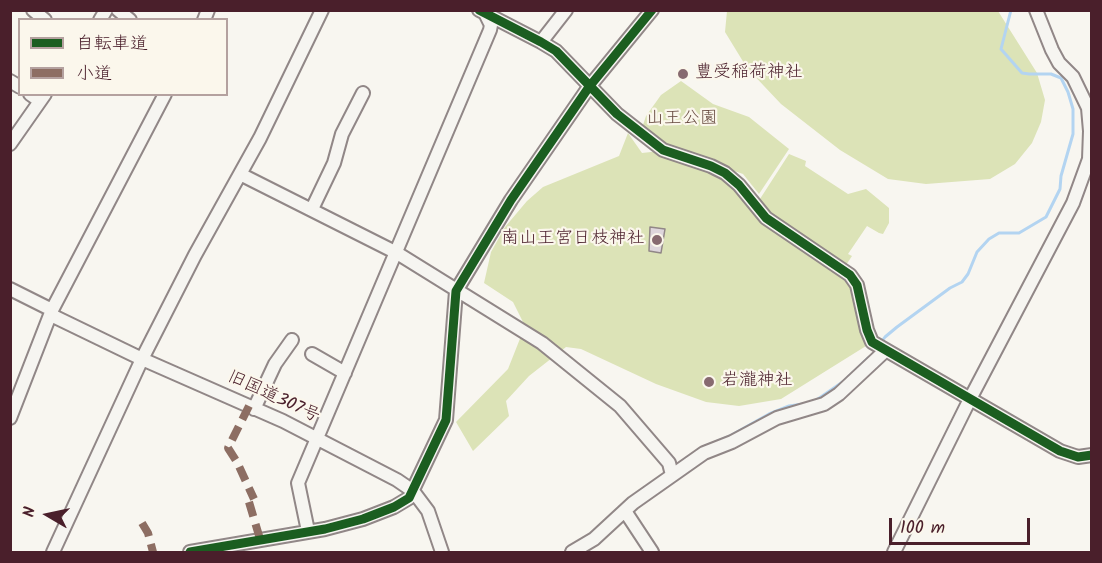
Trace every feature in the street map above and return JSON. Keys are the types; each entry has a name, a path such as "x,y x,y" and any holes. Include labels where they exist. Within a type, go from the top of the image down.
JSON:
{"street":[{"path":"53,552 142,360 195,255 260,138 322,10"},
{"path":"541,42 566,10"},
{"path":"190,552 363,519 409,498 446,420 456,291 511,200 590,87 652,10"},
{"path":"894,552 970,399 1073,203 1085,172 1090,150 1090,106 1072,77 1059,63 1036,10"},
{"path":"482,12 555,51 617,114 663,150 725,173 739,185 766,218 850,275 857,285 867,330 881,347 1060,452 1078,457 1092,455"},
{"path":"308,531 298,483 490,30 491,26 482,12"},
{"path":"312,209 334,163 342,134 363,93"},
{"path":"10,418 52,313 164,96"},
{"path":"10,144 39,97"},
{"path":"240,174 397,253 542,343 620,406 660,451 669,463 672,475"},
{"path":"1079,184 1092,189"},
{"name":"旧国道307号","path":"10,289 142,360 254,409 389,475 413,491 428,511 442,552"},
{"path":"254,409 275,364 292,340"},
{"path":"572,552 594,540 625,511 704,453 732,442 766,423 824,405 844,389 881,347"},
{"path":"312,354 345,373"},
{"path":"625,511 652,552"}],"green space":[{"path":"727,11 998,11 1037,73 1045,100 1041,122 1032,143 1015,164 990,179 926,184 888,179 840,150 781,104 747,68 725,32"},
{"name":"山王公園","path":"681,81 713,104 749,117 789,149 759,194 743,174 664,147 642,128 646,116 661,95"},
{"path":"628,133 642,153 660,151 716,173 842,276 852,288 866,346 781,399 739,406 706,402 656,384 581,349 566,347 529,376 506,401 509,416 473,451 456,422 508,369 525,326 513,302 484,283 491,252 505,227 527,201 543,187 619,156"},
{"path":"789,154 806,161 805,166 848,194 866,189 889,208 889,223 883,234 867,226 848,254 852,256 846,265 841,264 769,216 758,202"}],"building":[{"name":"南山王宮日枝神社","path":"650,227 665,229 661,253 649,251"}],"waterway":[{"path":"880,344 897,327 950,288 962,282 977,252 989,239 999,233 1019,233 1046,217 1060,189 1061,176 1073,134 1073,109 1061,78 1051,74 1022,73 1001,49 1011,10"},
{"path":"815,401 844,381 868,358"},
{"path":"703,447 728,437 769,414 789,406 803,404"}],"marked path":[{"path":"249,406 228,448 254,499"},
{"path":"249,502 260,539"},
{"path":"142,523 148,533 153,552"}],"cycle path":[{"path":"479,10 556,51 617,114 663,150 725,173 739,185 766,218 850,275 857,285 872,342 1060,451 1078,457 1092,455"},
{"path":"190,552 325,529 363,519 394,507 409,498 446,420 456,291 511,200 589,87 652,10"}],"place":[{"name":"豊受稲荷神社","path":"683,74"},
{"name":"南山王宮日枝神社","path":"657,240"},
{"name":"岩瀧神社","path":"709,382"}]}
